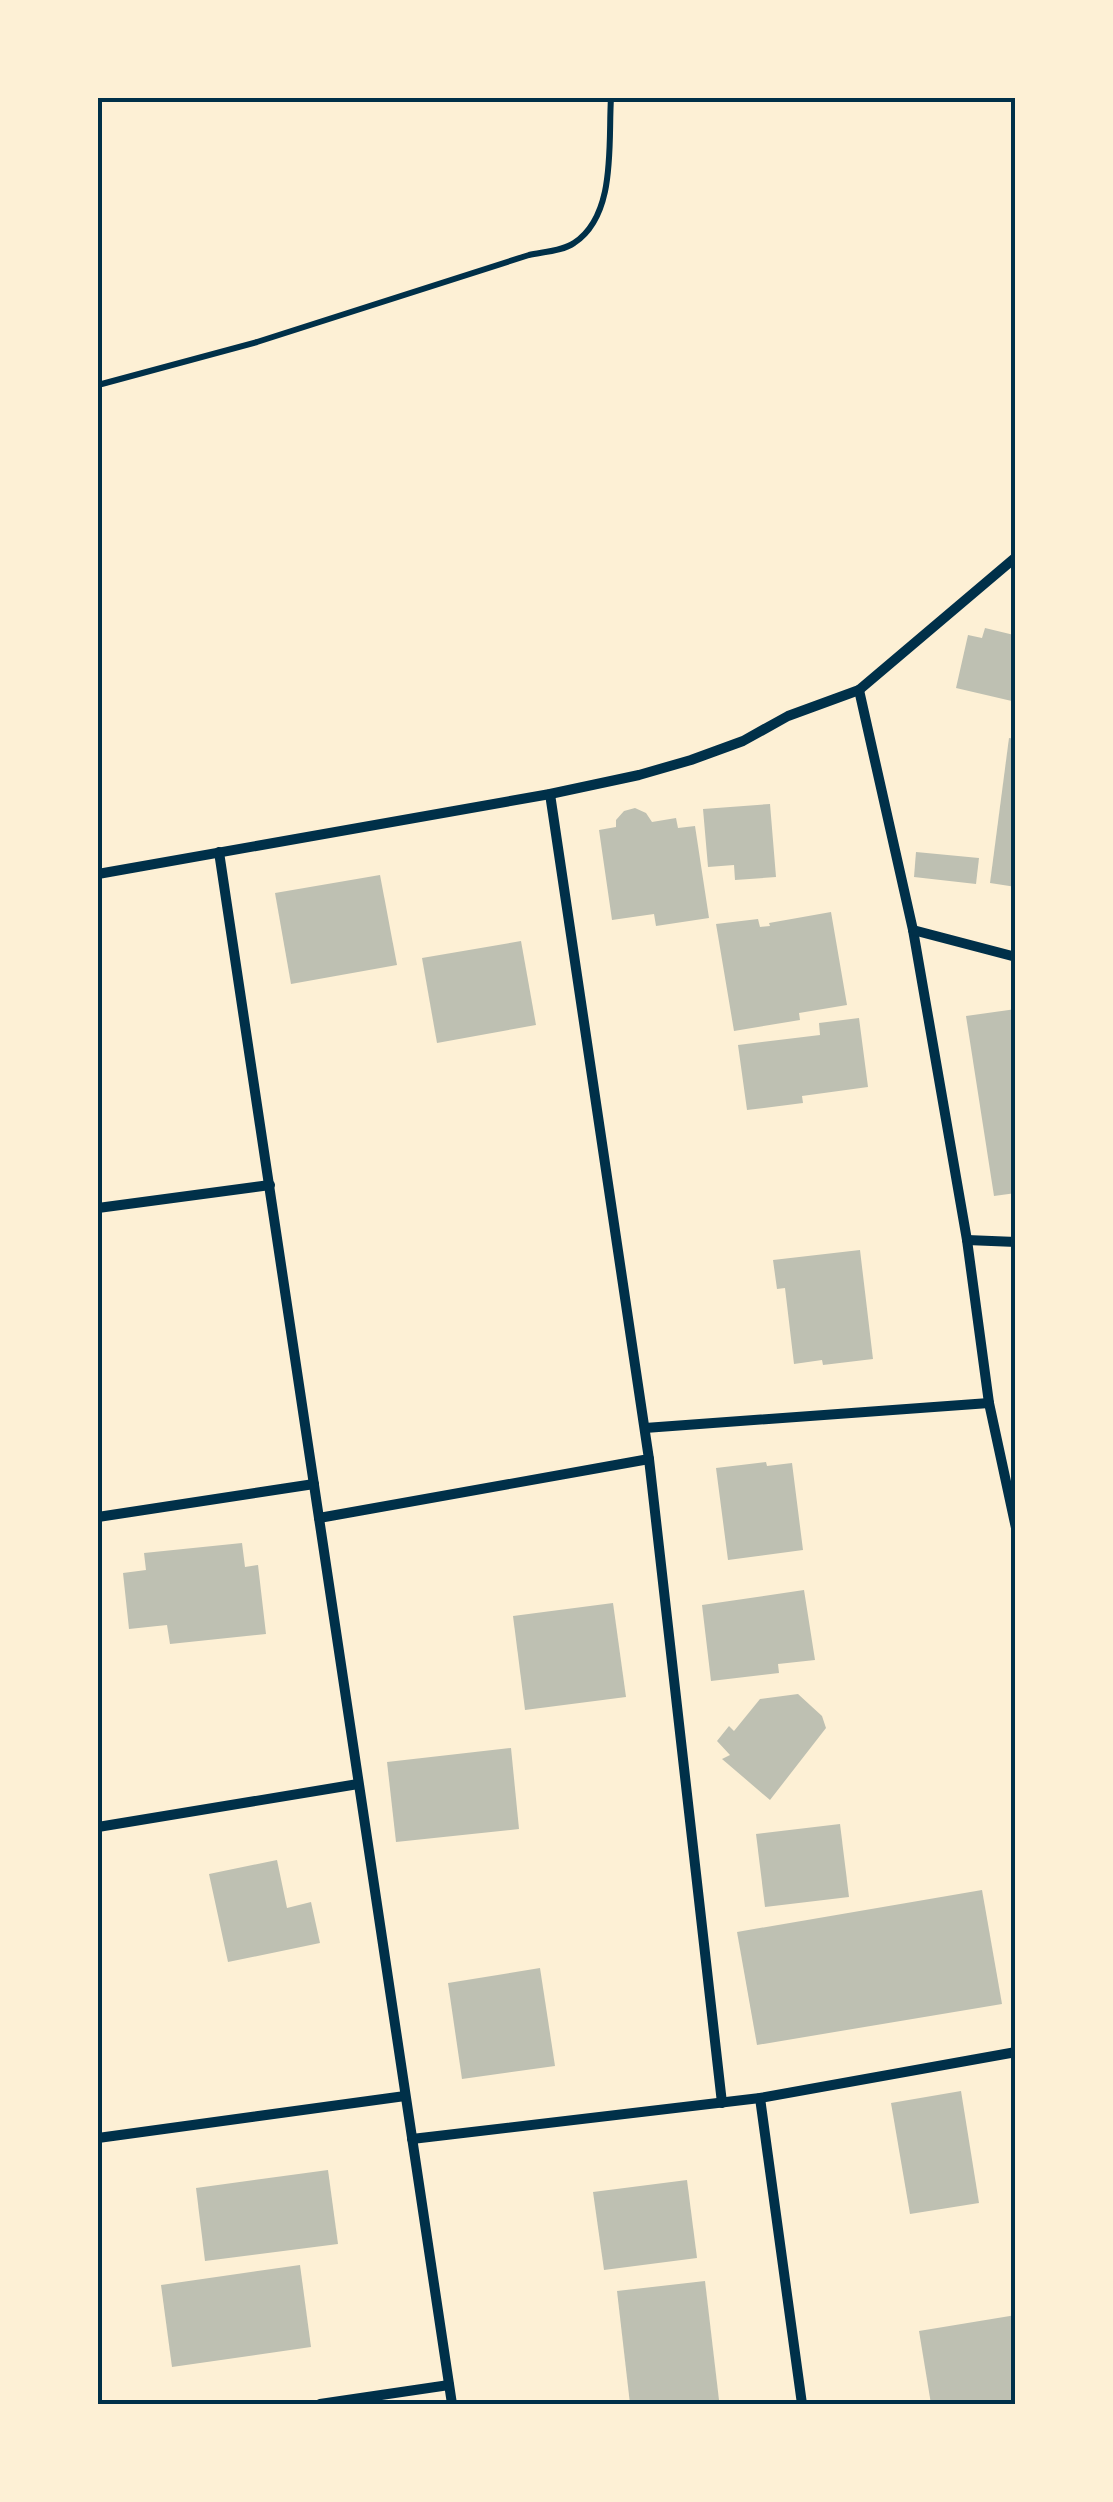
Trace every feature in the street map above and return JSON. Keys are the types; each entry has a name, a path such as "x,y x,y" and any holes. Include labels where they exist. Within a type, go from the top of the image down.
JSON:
{"street":[{"path":"98,874 550,794 691,760 743,741 788,716 859,690 1016,557"},
{"path":"859,690 913,930 967,1240 989,1403 1015,1526"},
{"path":"550,794 650,1459 722,2103"},
{"path":"219,852 452,2404"},
{"path":"913,930 1016,957"},
{"path":"98,1208 270,1185"},
{"path":"967,1240 1016,1242"},
{"path":"645,1428 989,1403"},
{"path":"319,1518 650,1459"},
{"path":"98,1517 314,1484"},
{"path":"98,1827 358,1784"},
{"path":"412,2139 760,2098 1016,2052"},
{"path":"98,2138 404,2096"},
{"path":"760,2098 802,2404"},
{"path":"320,2404 449,2386"}],"path":[{"path":"98,385 257,342 573,244 599,217 610,98"}],"building":[{"path":"985,628 1014,635 1016,702 956,688 968,635 982,638"},
{"path":"1009,738 1016,739 1016,887 990,883"},
{"path":"770,804 776,877 735,880 734,865 708,867 703,809"},
{"path":"635,808 646,813 652,822 676,818 678,828 695,826 709,918 656,926 654,914 612,920 599,830 616,827 616,820 624,811"},
{"path":"916,852 979,858 976,884 914,877"},
{"path":"380,875 397,965 291,984 275,893"},
{"path":"831,912 847,1005 799,1013 800,1020 734,1031 716,924 758,919 760,927 770,926 769,923"},
{"path":"521,941 536,1025 437,1043 422,958"},
{"path":"1016,1009 1016,1193 994,1196 966,1016"},
{"path":"859,1018 868,1087 802,1096 803,1103 747,1110 738,1045 820,1035 819,1023"},
{"path":"860,1250 873,1359 794,1364 785,1288 777,1289 773,1260"},
{"path":"766,1462 767,1466 792,1463 803,1550 728,1560 716,1468"},
{"path":"242,1543 245,1567 258,1565 266,1634 170,1644 167,1625 129,1629 123,1573 146,1570 144,1553"},
{"path":"804,1590 815,1660 778,1664 779,1673 711,1681 702,1605"},
{"path":"613,1603 626,1697 525,1710 513,1616"},
{"path":"798,1694 822,1716 826,1728 770,1800 722,1759 730,1755 717,1741 729,1726 734,1731 760,1699"},
{"path":"511,1748 519,1829 396,1842 387,1762"},
{"path":"840,1824 849,1897 765,1907 756,1834"},
{"path":"277,1860 287,1908 311,1902 320,1943 228,1962 209,1874"},
{"path":"982,1890 1002,2004 757,2045 737,1932"},
{"path":"540,1968 555,2066 462,2079 448,1983"},
{"path":"961,2091 979,2203 910,2214 891,2103"},
{"path":"328,2170 338,2244 205,2261 196,2188"},
{"path":"687,2180 697,2258 604,2270 593,2192"},
{"path":"300,2265 311,2347 172,2367 161,2285"},
{"path":"705,2281 719,2400 630,2404 617,2291"},
{"path":"1016,2315 1016,2404 931,2404 919,2331"}]}
